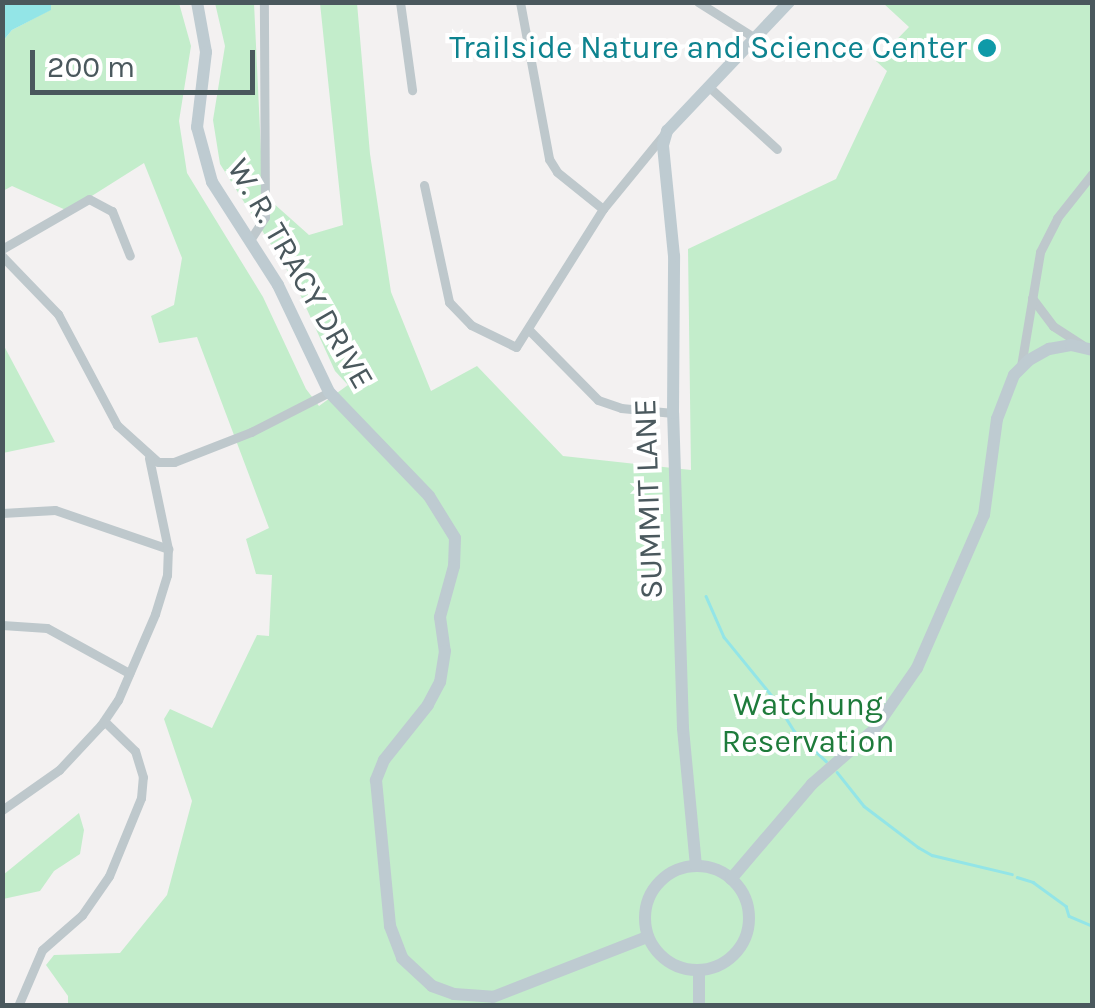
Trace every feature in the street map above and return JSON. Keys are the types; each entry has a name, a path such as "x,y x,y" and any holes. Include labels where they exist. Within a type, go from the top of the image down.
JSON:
{"street":[{"name":"W. R. TRACY DRIVE","path":"198,2 206,52 198,116 200,150 221,198 278,285 329,392 436,505 452,530 456,547 440,616 445,651 440,682 428,705 384,760 376,780 390,926 402,958 432,986 465,996 493,997 647,937"},
{"path":"250,240 265,217 264,2"},
{"path":"400,2 412,90"},
{"path":"520,2 549,158 557,172 603,210"},
{"path":"698,2 755,38"},
{"path":"424,185 449,302 471,324 516,347 603,210 666,130 789,2"},
{"path":"709,87 777,149"},
{"name":"SUMMIT LANE","path":"666,130 662,146 674,256 673,413 683,728 696,866"},
{"path":"731,879 805,791 874,730 917,668 984,516 997,418 1020,366 1031,296 1046,238 1092,174"},
{"path":"2,810 60,770 104,721 129,673 165,584 168,549 149,458 109,414 58,314 2,253 89,199 112,211 130,256"},
{"path":"1031,296 1046,320 1088,348"},
{"path":"528,330 598,400 621,408 673,413"},
{"path":"1020,366 1050,349 1088,348"},
{"path":"149,458 174,462 264,426 329,392"},
{"path":"2,513 55,510 168,549"},
{"path":"2,625 48,628 129,673"},
{"path":"18,1006 42,950 82,915 108,876 141,798 143,777 135,751 104,721"},
{"path":"696,866 731,879 742,893 748,927 731,958 699,971 668,962 647,937 644,920 653,889 679,869 696,866"},
{"path":"699,971 699,1006"}],"green space":[{"name":"Watchung Reservation","path":"51,3 179,3 191,46 179,121 187,173 263,297 306,389 319,406 348,385 335,371 294,281 220,164 213,120 225,46 215,3 254,3 263,194 309,235 343,225 320,3 357,3 370,154 391,292 431,391 477,366 563,456 691,470 688,249 836,179 887,71 876,61 909,27 883,3 1092,3 1092,1005 68,1005 68,996 46,965 54,955 120,953 167,895 192,801 164,719 170,709 212,728 257,635 269,636 272,575 256,574 246,539 269,528 197,337 159,343 151,316 174,305 182,258 144,163 68,211 12,186 3,191 3,41 12,30 50,10"},
{"path":"3,344 55,442 3,453"},
{"path":"79,813 84,830 80,854 54,871 40,891 3,899 3,875"}],"water":[{"path":"3,2 51,3 51,10 12,30 3,41"}],"waterway":[{"path":"706,596 724,637 773,697 794,731 826,761"},
{"path":"837,772 864,806 918,847 932,855 1012,874"},
{"path":"1017,877 1033,882 1066,906 1069,916 1092,926"}],"place":[{"name":"Trailside Nature and Science Center","path":"987,48"}]}
